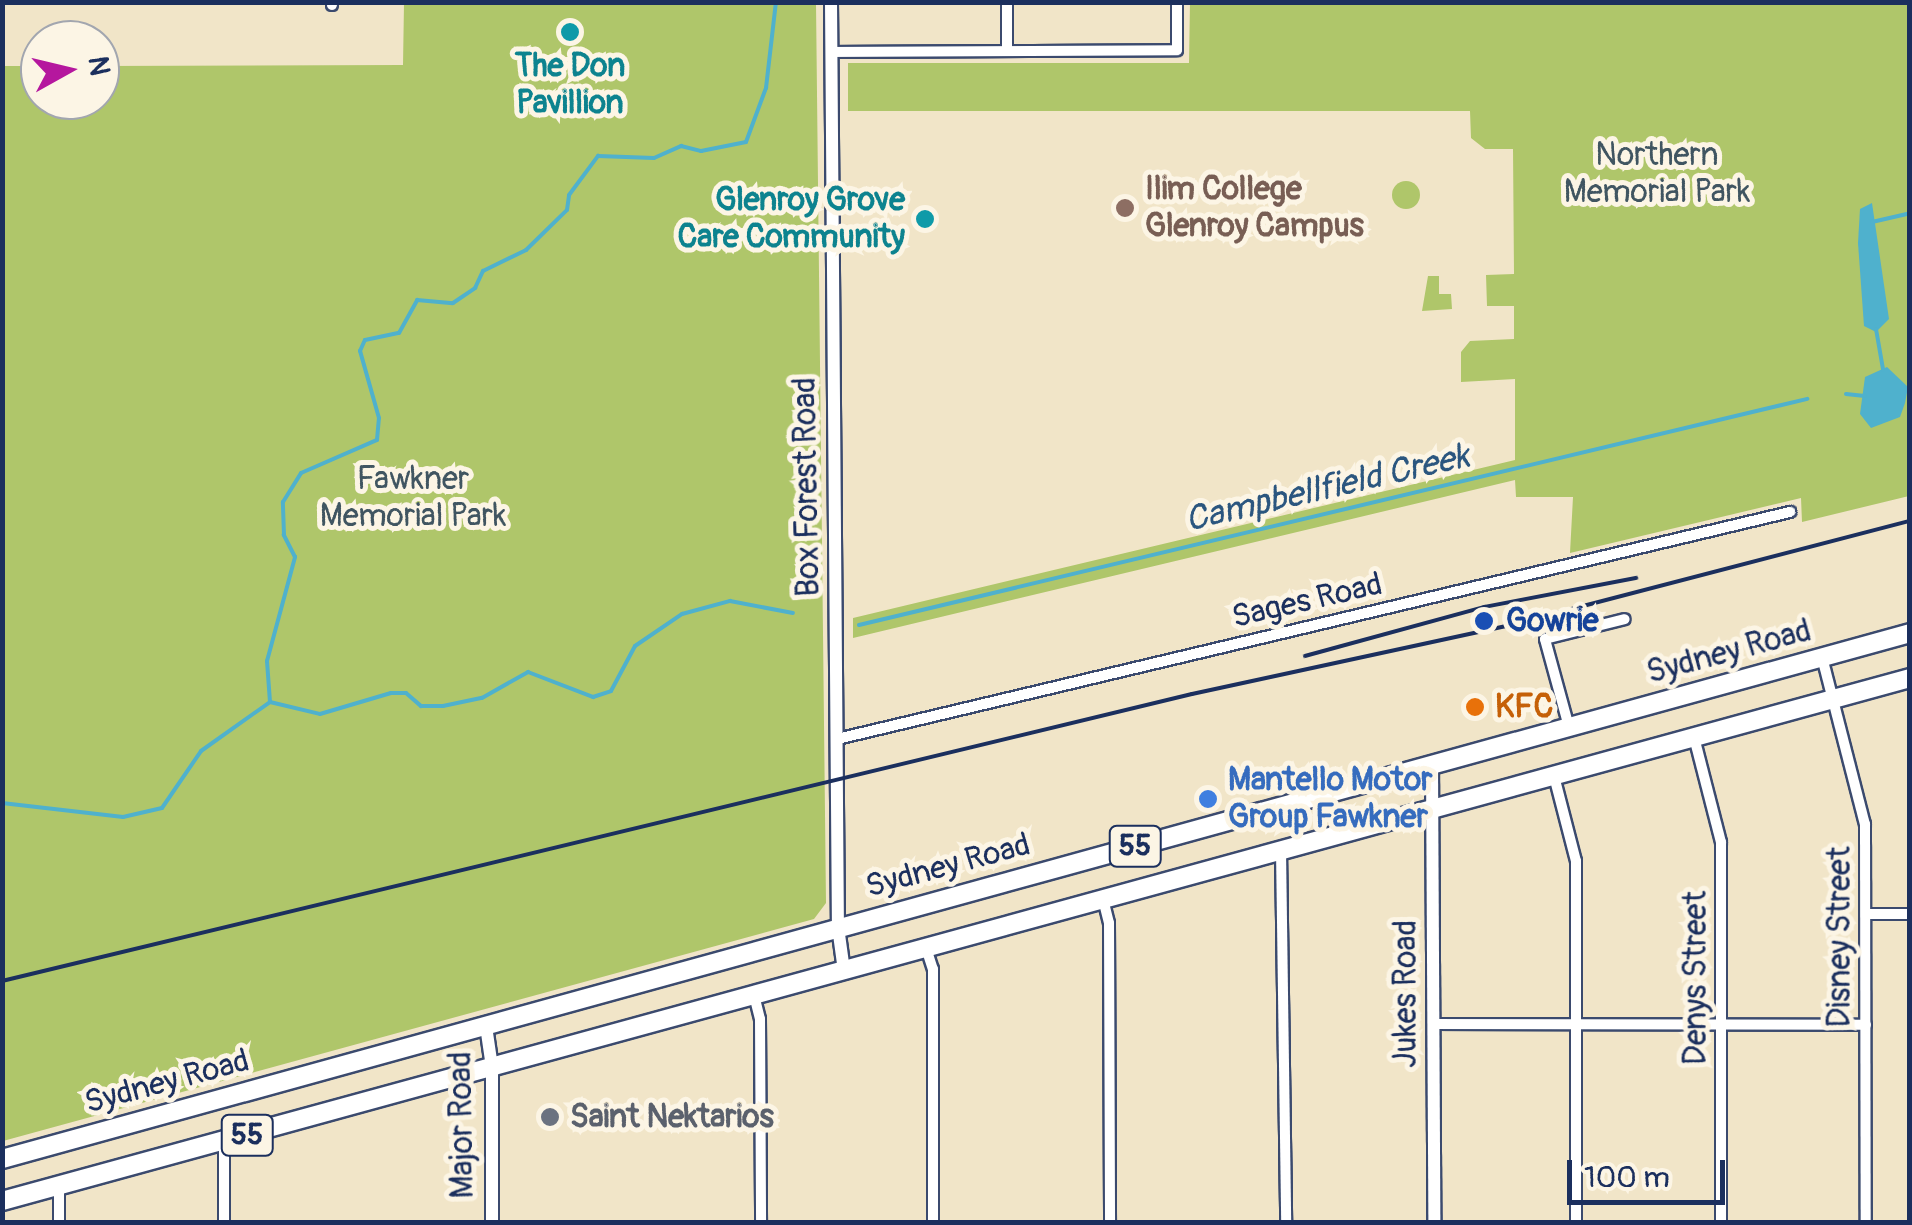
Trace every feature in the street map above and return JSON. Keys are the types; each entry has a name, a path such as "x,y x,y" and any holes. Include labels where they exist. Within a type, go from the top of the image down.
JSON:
{"highway":[{"name":"Sydney Road","path":"2,1158 1910,634"},
{"name":"55","path":"2,1201 1910,678"}],"street":[{"name":"Box Forest Road","path":"831,2 838,927 844,970"},
{"path":"1007,2 1007,50"},
{"path":"831,52 1178,50 1177,2"},
{"name":"Sages Road","path":"837,739 1790,512"},
{"path":"1569,727 1545,640 1625,619"},
{"name":"Disney Street","path":"1822,657 1864,815 1866,1222"},
{"name":"Denys Street","path":"1694,737 1720,836 1721,1222"},
{"name":"Jukes Road","path":"1432,765 1434,1222"},
{"path":"1554,776 1576,861 1576,1222"},
{"path":"1280,850 1286,1222"},
{"path":"1103,899 1110,922 1110,1222"},
{"path":"1866,914 1910,914"},
{"path":"926,948 933,969 933,1222"},
{"path":"754,995 760,1019 761,1222"},
{"path":"1433,1024 1866,1025"},
{"name":"Major Road","path":"486,1026 492,1067 492,1222"},
{"path":"224,1141 224,1222"},
{"path":"58,1222 59,1186"}],"green space":[{"name":"Fawkner Memorial Park","path":"404,3 816,3 826,903 814,919 3,1141 3,66 20,66 20,120 120,120 120,66 403,65"},
{"name":"Northern Memorial Park","path":"1190,3 1909,3 1909,496 1802,522 1801,498 1570,553 1573,497 1516,497 1515,480 853,638 853,618 1515,460 1515,379 1461,382 1461,352 1470,341 1514,339 1514,306 1487,306 1486,275 1514,274 1513,149 1485,149 1471,138 1470,111 848,111 848,63 1189,63"},
{"path":"1406,181 1416,185 1420,195 1416,205 1406,209 1396,205 1392,195 1396,185"},
{"path":"1428,276 1439,276 1439,294 1451,294 1452,309 1422,311"}],"water":[{"path":"1872,203 1889,319 1876,332 1864,326 1858,243 1860,209"},
{"path":"1887,367 1908,387 1905,403 1900,417 1871,428 1860,414 1865,377"}],"waterway":[{"path":"2,803 123,817 162,808 201,751 270,702 267,661 295,557 284,535 283,502 301,473 377,440 379,418 360,351 365,340 399,333 417,300 453,303 475,288 483,271 526,250 567,210 569,195 598,156 654,158 681,146 701,151 746,142 766,88 776,2"},
{"name":"Campbellfield Creek","path":"1872,222 1910,213"},
{"name":"Campbellfield Creek","path":"1876,329 1883,369"},
{"name":"Campbellfield Creek","path":"1846,394 1865,396"},
{"name":"Campbellfield Creek","path":"859,625 1807,399"},
{"name":"Campbellfield Creek","path":"270,702 320,714 391,693 406,693 421,706 443,706 482,698 528,672 593,697 611,691 635,646 682,614 730,601 793,613"}],"railway":[{"path":"2,981 1192,694 1510,625 1910,521"},
{"path":"1305,656 1484,607 1636,578"}],"place":[{"name":"The Don Pavillion","path":"570,32"},
{"name":"Ilim College Glenroy Campus","path":"1125,208"},
{"name":"Glenroy Grove Care Community","path":"925,219"},
{"name":"Gowrie","path":"1484,621"},
{"name":"KFC","path":"1475,707"},
{"name":"Mantello Motor Group Fawkner","path":"1208,799"},
{"name":"Saint Nektarios","path":"550,1117"}]}
